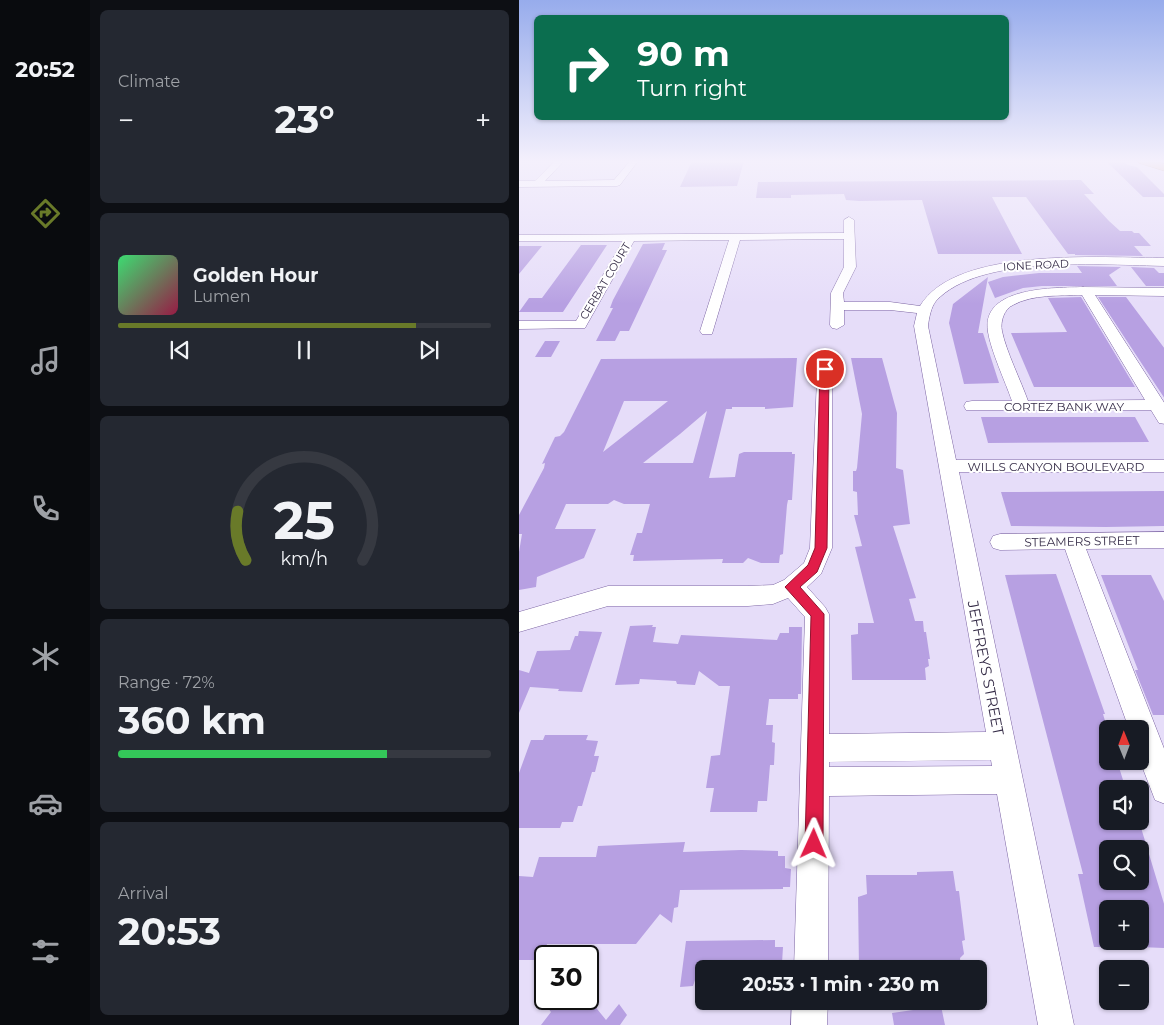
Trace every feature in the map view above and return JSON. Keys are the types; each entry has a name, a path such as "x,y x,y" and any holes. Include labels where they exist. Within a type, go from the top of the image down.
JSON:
{"street":[{"path":"837,325 837,293 850,267 849,220"},
{"path":"519,238 849,236"},
{"name":"CERBAT COURT","path":"519,325 580,325 631,237"},
{"path":"707,332 735,237"},
{"name":"IONE ROAD","path":"924,310 933,297 953,282 971,274 998,267 1043,263 1164,262"},
{"path":"1022,406 995,332 994,322 1001,308 1009,302 1047,292 1164,292"},
{"path":"1087,292 1160,412"},
{"path":"837,306 890,306 924,310"},
{"name":"JEFFREYS STREET","path":"924,310 921,326 1007,780 1056,1025"},
{"path":"519,622 608,596 748,596 773,594 792,587 813,568 821,548 825,354"},
{"name":"CORTEZ BANK WAY","path":"972,406 1022,406 1160,412"},
{"name":"WILLS CANYON BOULEVARD","path":"947,466 1164,466"},
{"name":"STEAMERS STREET","path":"1000,542 1164,540"},
{"path":"1072,542 1164,790"},
{"path":"792,587 817,614 811,960"},
{"path":"816,748 1001,746"},
{"path":"815,782 1007,780"},
{"path":"809,1025 810,1010"}],"building":[{"path":"925,209 998,209 1022,254 938,254"},
{"path":"1035,209 1098,209 1120,231 1139,233 1151,246 1134,246 1143,256 1068,254"},
{"path":"665,243 662,250 667,250 629,331 620,331 615,341 596,341 613,308 610,308 613,300 643,244"},
{"path":"581,245 607,245 563,312 519,312 529,298 542,298"},
{"path":"519,246 542,246 519,274"},
{"path":"1077,266 1121,267 1109,275 1117,286 1042,286 1023,288 995,298 988,282 1003,277 1039,273 1082,273"},
{"path":"1131,267 1154,268 1159,273 1165,273 1165,286 1146,286"},
{"path":"988,277 978,333 983,333 999,383 964,384 949,323 953,304"},
{"path":"1081,297 1135,387 1034,387 1011,333 1067,332 1048,298"},
{"path":"1098,297 1126,297 1165,349 1165,399"},
{"path":"545,341 560,341 551,357 535,357"},
{"path":"797,358 793,407 765,409 765,407 732,407 732,409 726,409 709,478 735,477 739,454 744,452 792,452 792,454 795,454 792,500 788,500 783,554 780,555 779,563 761,563 748,558 743,563 722,563 723,559 633,561 634,555 630,555 637,533 642,533 650,504 624,504 614,500 608,504 566,504 555,529 596,529 584,558 537,577 536,587 519,590 519,552 522,534 519,534 519,515 544,468 545,463 542,464 555,437 560,436 564,432 601,359","holes":["624,401 668,401 603,452","707,411 693,463 643,463 680,434"]},
{"path":"851,358 882,358 897,413 896,468 903,470 910,524 893,526 916,598 909,599 915,621 923,621 924,632 926,632 930,659 928,659 929,666 925,668 926,680 852,680 851,635 858,634 858,623 874,623 855,547 862,546 854,515 858,515 857,492 853,491 853,471 856,471 857,468 862,414"},
{"path":"981,417 1135,417 1149,442 988,443"},
{"path":"1165,491 1165,526 1106,527 1011,526 1001,492"},
{"path":"1056,574 1105,714 1103,714 1105,720 1099,720 1099,770 1120,770 1123,780 1099,780 1099,830 1142,830 1145,840 1099,840 1099,890 1149,890 1149,854 1165,907 1165,948 1149,947 1149,900 1099,900 1099,947 1094,947 1078,874 1083,874 1005,575"},
{"path":"1101,575 1151,575 1165,603 1165,715 1153,715 1135,670 1138,670"},
{"path":"653,625 652,627 656,627 653,642 678,644 681,635 777,640 780,633 789,633 789,627 802,627 801,694 798,694 798,699 769,699 766,725 773,725 772,742 775,743 774,765 770,765 767,801 758,801 757,812 710,812 714,788 706,788 711,756 720,755 730,686 719,686 699,671 695,685 677,684 676,681 640,679 639,684 615,685 630,626"},
{"path":"579,631 602,632 582,692 530,687 519,713 519,670 529,673 537,651 570,650"},
{"path":"545,735 588,735 586,740 598,741 594,756 599,756 595,772 592,772 582,806 578,806 573,822 562,822 560,828 519,828 519,773 531,740 543,740"},
{"path":"685,842 683,852 778,851 778,856 785,856 785,868 791,869 790,887 783,887 783,889 680,890 678,907 674,908 672,923 660,914 636,944 534,945 534,960 519,960 519,876 533,877 539,857 596,857 598,846"},
{"path":"953,871 956,891 959,891 965,940 962,941 964,954 960,960 859,960 858,897 867,894 866,875 917,875 917,872"},
{"path":"775,940 775,947 783,947 782,960 695,960 695,980 693,986 680,987 686,941"},
{"path":"619,1004 627,1015 620,1025 541,1025 551,1012 549,1010 598,1010 606,1020"},
{"path":"913,1010 942,1010 945,1025 894,1025 892,1013"}],"route":[{"path":"814,844 817,614 792,587 813,568 821,548 825,369"}]}
